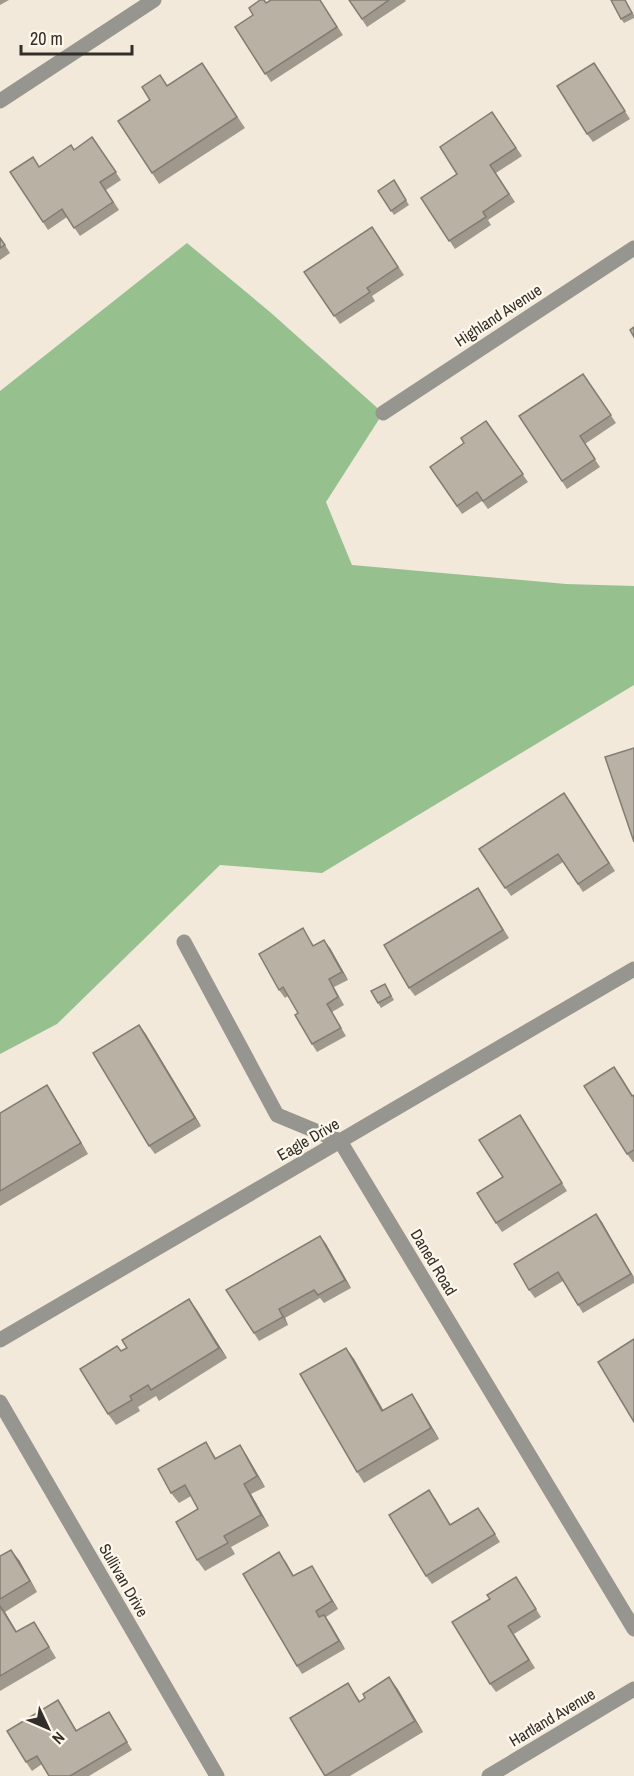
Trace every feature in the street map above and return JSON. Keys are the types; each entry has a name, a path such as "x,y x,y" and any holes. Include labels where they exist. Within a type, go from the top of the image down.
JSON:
{"street":[{"path":"0,101 154,0"},
{"name":"Highland Avenue","path":"383,413 634,248"},
{"path":"183,942 278,1115 340,1141"},
{"name":"Eagle Drive","path":"0,1340 634,969"},
{"name":"Daned Road","path":"340,1141 634,1629"},
{"name":"Sullivan Drive","path":"0,1402 217,1776"},
{"name":"Hartland Avenue","path":"489,1776 634,1689"}],"green space":[{"path":"187,243 270,312 383,413 326,502 352,565 566,584 634,586 634,685 322,873 220,865 57,1024 0,1054 0,391"}],"building":[{"path":"260,0 266,3 271,0 320,0 337,27 265,74 235,27 253,15 249,8"},
{"path":"349,0 389,0 362,19"},
{"path":"611,0 625,0 632,13 621,19"},
{"path":"202,63 237,117 152,173 118,121 150,100 142,87 160,75 167,86"},
{"path":"594,63 625,111 587,134 557,86"},
{"path":"492,112 516,148 490,165 509,194 483,212 486,217 449,241 421,198 457,174 440,147"},
{"path":"92,137 116,172 100,182 113,202 74,228 62,209 43,222 10,172 33,157 39,167 71,145 74,150"},
{"path":"394,180 406,200 391,211 378,191"},
{"path":"372,227 398,267 367,288 370,292 334,316 304,272"},
{"path":"0,238 5,245 0,248"},
{"path":"583,374 611,415 580,436 595,459 562,481 519,416"},
{"path":"486,421 523,474 483,501 477,492 457,506 430,467 464,443 461,438"},
{"path":"634,748 634,842 605,757"},
{"path":"564,793 609,863 578,884 558,854 505,888 479,849"},
{"path":"478,888 503,930 409,988 384,945"},
{"path":"303,928 313,946 324,940 342,972 329,979 338,997 327,1004 341,1028 312,1044 295,1015 298,1013 283,987 279,990 259,954"},
{"path":"385,984 391,996 378,1003 371,991"},
{"path":"139,1025 195,1118 149,1146 93,1053"},
{"path":"614,1067 632,1096 634,1095 634,1150 627,1154 584,1086"},
{"path":"47,1085 81,1143 0,1191 0,1113"},
{"path":"520,1115 562,1183 496,1223 477,1193 503,1177 479,1140"},
{"path":"596,1214 631,1274 578,1305 558,1272 529,1290 514,1264"},
{"path":"320,1236 345,1280 318,1295 314,1290 279,1309 283,1317 254,1333 226,1290"},
{"path":"189,1299 219,1348 151,1390 148,1385 130,1396 132,1400 108,1414 80,1369 117,1346 121,1351 127,1348 122,1340"},
{"path":"634,1339 634,1422 598,1362"},
{"path":"346,1348 382,1411 412,1394 431,1428 357,1472 300,1374"},
{"path":"206,1442 215,1459 240,1445 257,1476 244,1484 261,1515 224,1536 228,1543 197,1560 176,1522 198,1509 185,1485 171,1493 158,1469"},
{"path":"429,1490 450,1525 478,1508 495,1534 426,1576 389,1515"},
{"path":"11,1550 30,1581 0,1599 0,1556"},
{"path":"279,1552 293,1576 312,1566 332,1601 316,1611 319,1617 324,1615 339,1641 297,1666 243,1574"},
{"path":"516,1577 536,1609 508,1626 529,1660 490,1684 452,1622 490,1599 487,1595"},
{"path":"0,1606 16,1632 34,1622 49,1647 0,1676"},
{"path":"389,1677 415,1721 325,1776 290,1718 348,1683 359,1702 365,1698 363,1694"},
{"path":"58,1700 76,1731 109,1712 127,1742 70,1776 49,1776 37,1756 26,1762 7,1731"}]}
